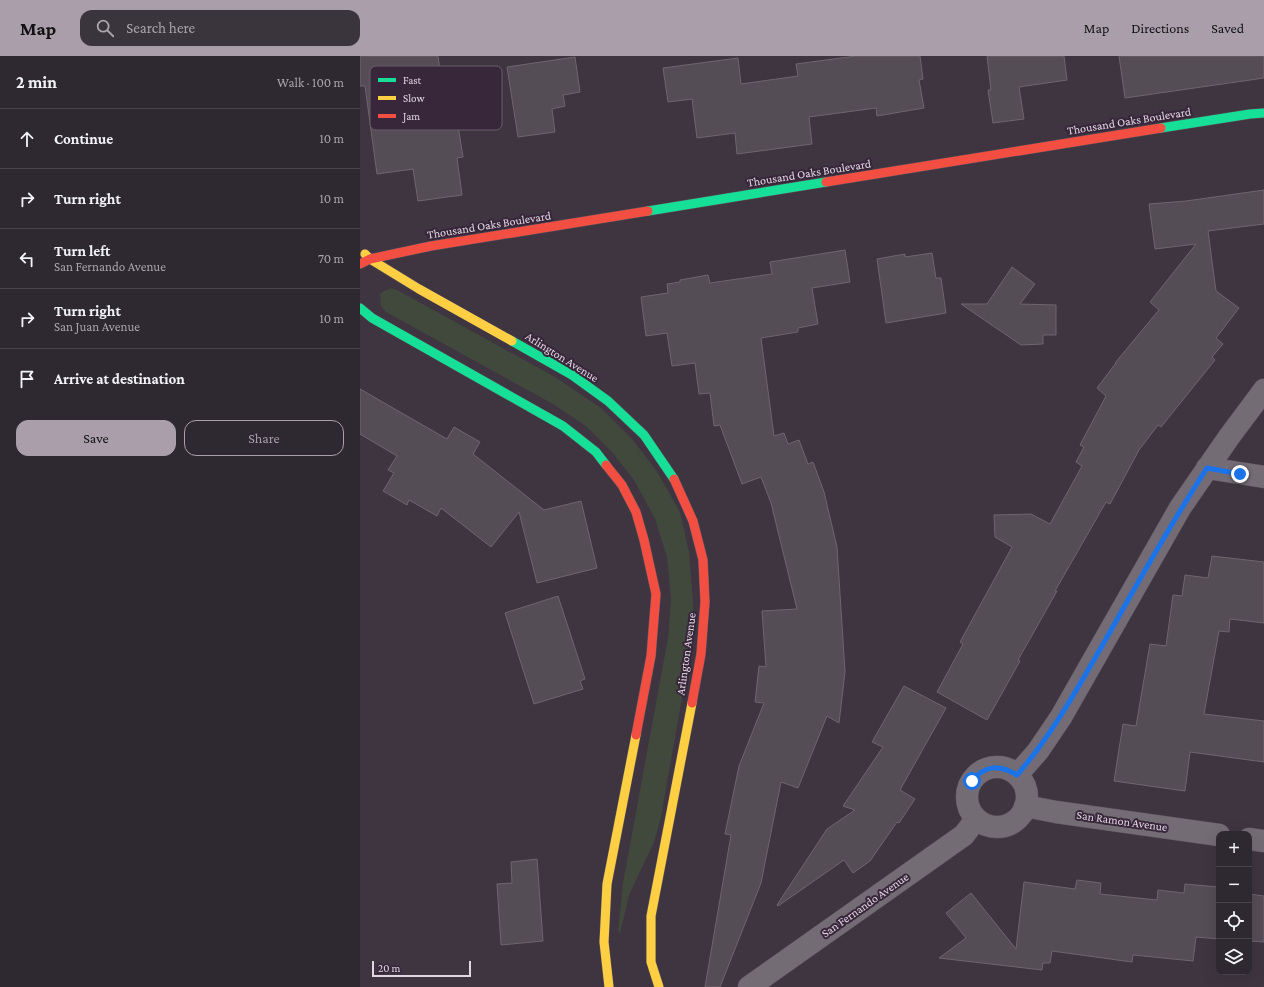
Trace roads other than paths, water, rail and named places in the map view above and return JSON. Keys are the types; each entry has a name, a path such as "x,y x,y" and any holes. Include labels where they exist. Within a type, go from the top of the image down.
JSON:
{"main road":[{"name":"Thousand Oaks Boulevard","path":"360,264 370,259 431,246 1235,116 1264,113"},
{"name":"Arlington Avenue","path":"360,248 370,259 572,375 608,401 644,435 673,477 693,521 703,560 705,602 701,654 651,916 650,962 659,987"},
{"path":"360,308 372,318 563,426 596,452 622,485 636,512 656,594 651,656 607,884 604,942 609,987"}],"street":[{"path":"1017,775 1038,751 1061,717 1180,508 1207,468 1264,390"},
{"path":"1207,468 1264,477"},
{"path":"998,767 1008,769 1017,775 1026,789 1027,798 1025,806 1020,815 1013,822 1004,826 994,827 984,824 976,819 970,811 967,801 967,790 978,773 987,768 998,767"},
{"name":"San Ramon Avenue","path":"1025,806 1056,812 1216,835"},
{"name":"San Fernando Avenue","path":"749,987 964,835 976,819"},
{"path":"1252,839 1264,841"}]}
